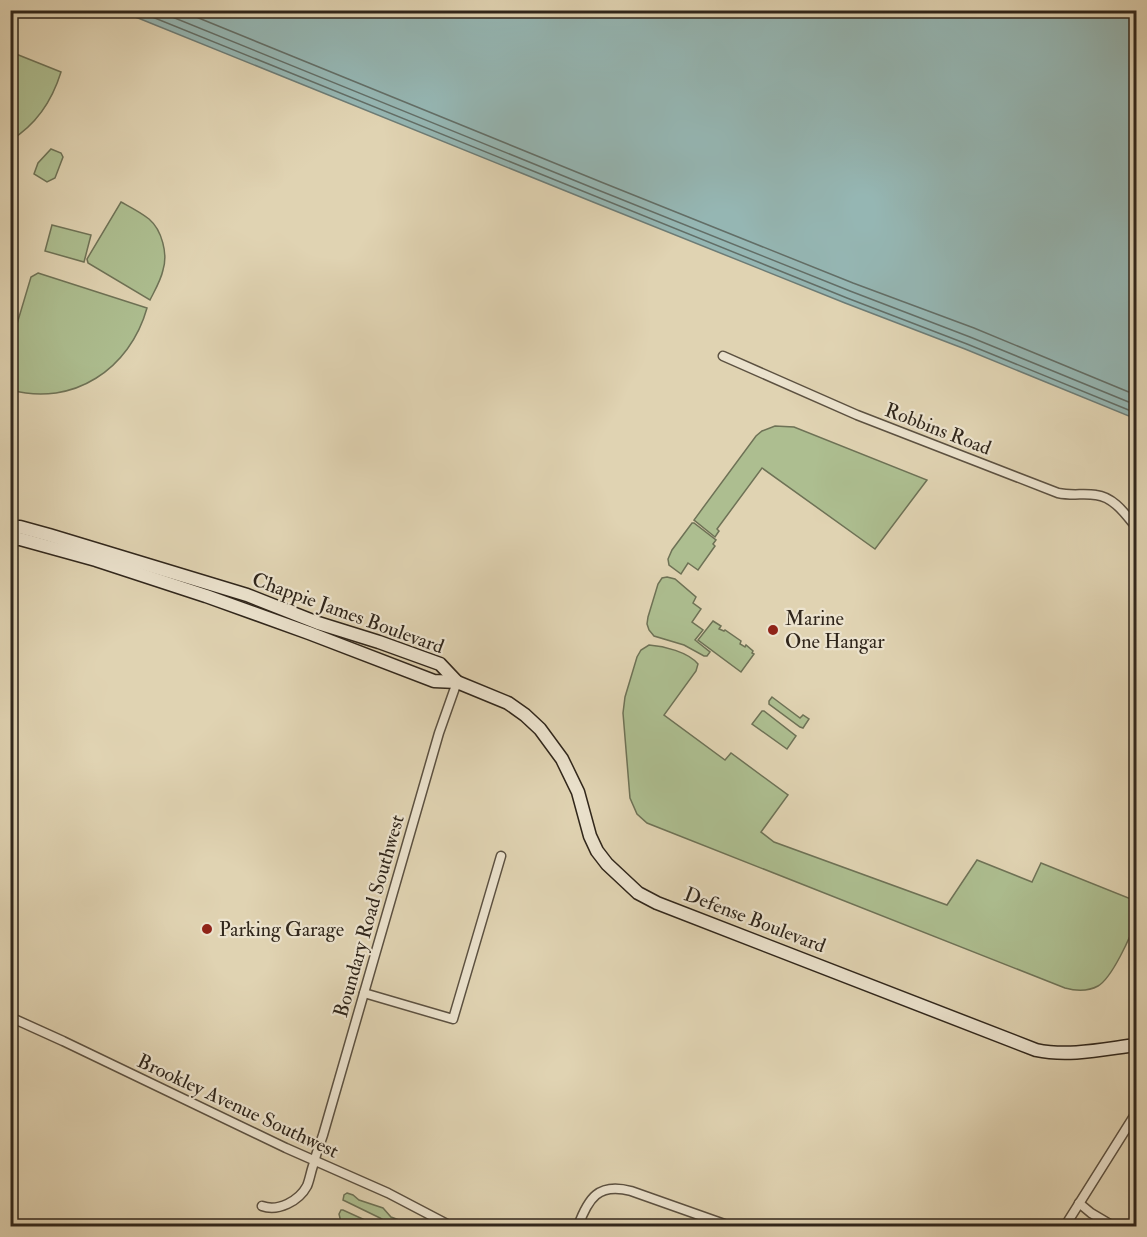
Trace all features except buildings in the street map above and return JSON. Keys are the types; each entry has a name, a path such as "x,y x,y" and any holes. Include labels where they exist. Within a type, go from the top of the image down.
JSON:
{"street":[{"name":"Robbins Road","path":"723,356 857,415 1058,493 1101,496 1115,504 1135,522"},
{"name":"Chappie James Boulevard","path":"10,527 20,527 49,535 247,595 318,623 440,664 457,682"},
{"name":"Chappie James Boulevard","path":"10,539 20,539 96,560 206,596 434,681 457,682"},
{"name":"Boundary Road Southwest","path":"262,1206 275,1208 284,1206 296,1200 307,1186 439,733 457,682"},
{"name":"Defense Boulevard","path":"457,682 508,703 530,719 546,736 571,775 597,851 612,870 644,896 1036,1050 1069,1053 1137,1045"},
{"path":"364,993 453,1019 501,856"},
{"name":"Brookley Avenue Southwest","path":"10,1017 314,1161 388,1193 451,1227"},
{"path":"1065,1227 1137,1113"},
{"path":"578,1227 587,1204 605,1190 615,1188 631,1191 730,1227"},
{"path":"1079,1203 1113,1227"}],"green space":[{"path":"11,52 61,72 53,93 42,111 29,127 11,140"},
{"path":"51,149 61,153 63,157 55,178 47,182 34,174 38,163"},
{"path":"121,202 149,219 157,229 163,243 165,257 163,270 150,300 88,263 87,259"},
{"path":"52,225 91,235 84,262 45,251"},
{"path":"38,273 147,308 139,330 113,365 96,378 77,388 56,393 34,394 11,390 11,344 31,277"},
{"path":"775,426 794,427 927,480 875,549 762,468 717,529 719,531 715,537 694,520 756,436"},
{"path":"692,523 716,540 713,544 715,546 698,570 688,563 681,574 669,565 668,559"},
{"path":"662,578 675,579 696,597 693,603 701,609 692,622 703,630 695,640 710,652 707,656 684,645 654,636 649,630 648,617 658,584"},
{"path":"713,621 721,626 719,629 725,630 741,641 740,644 745,647 746,645 753,651 754,654 741,672 698,640"},
{"path":"649,645 675,650 698,664 696,671 664,715 725,760 731,753 788,795 761,832 774,842 947,905 977,860 1032,882 1041,863 1136,901 1137,916 1134,927 1109,975 1098,986 1090,989 1065,988 647,823 637,814 630,798 623,713 625,697 637,657 641,650"},
{"path":"772,697 800,718 803,715 809,719 803,728 769,704"},
{"path":"762,711 796,736 787,749 752,724"},
{"path":"347,1193 359,1200 383,1208 391,1217 415,1226 393,1226 343,1200"},
{"path":"341,1210 378,1226 342,1226 339,1214"}],"water":[{"path":"115,11 1136,11 1136,419 138,18"}],"place":[{"name":"Marine One Hangar","path":"773,630"},
{"name":"Parking Garage","path":"207,929"}]}
